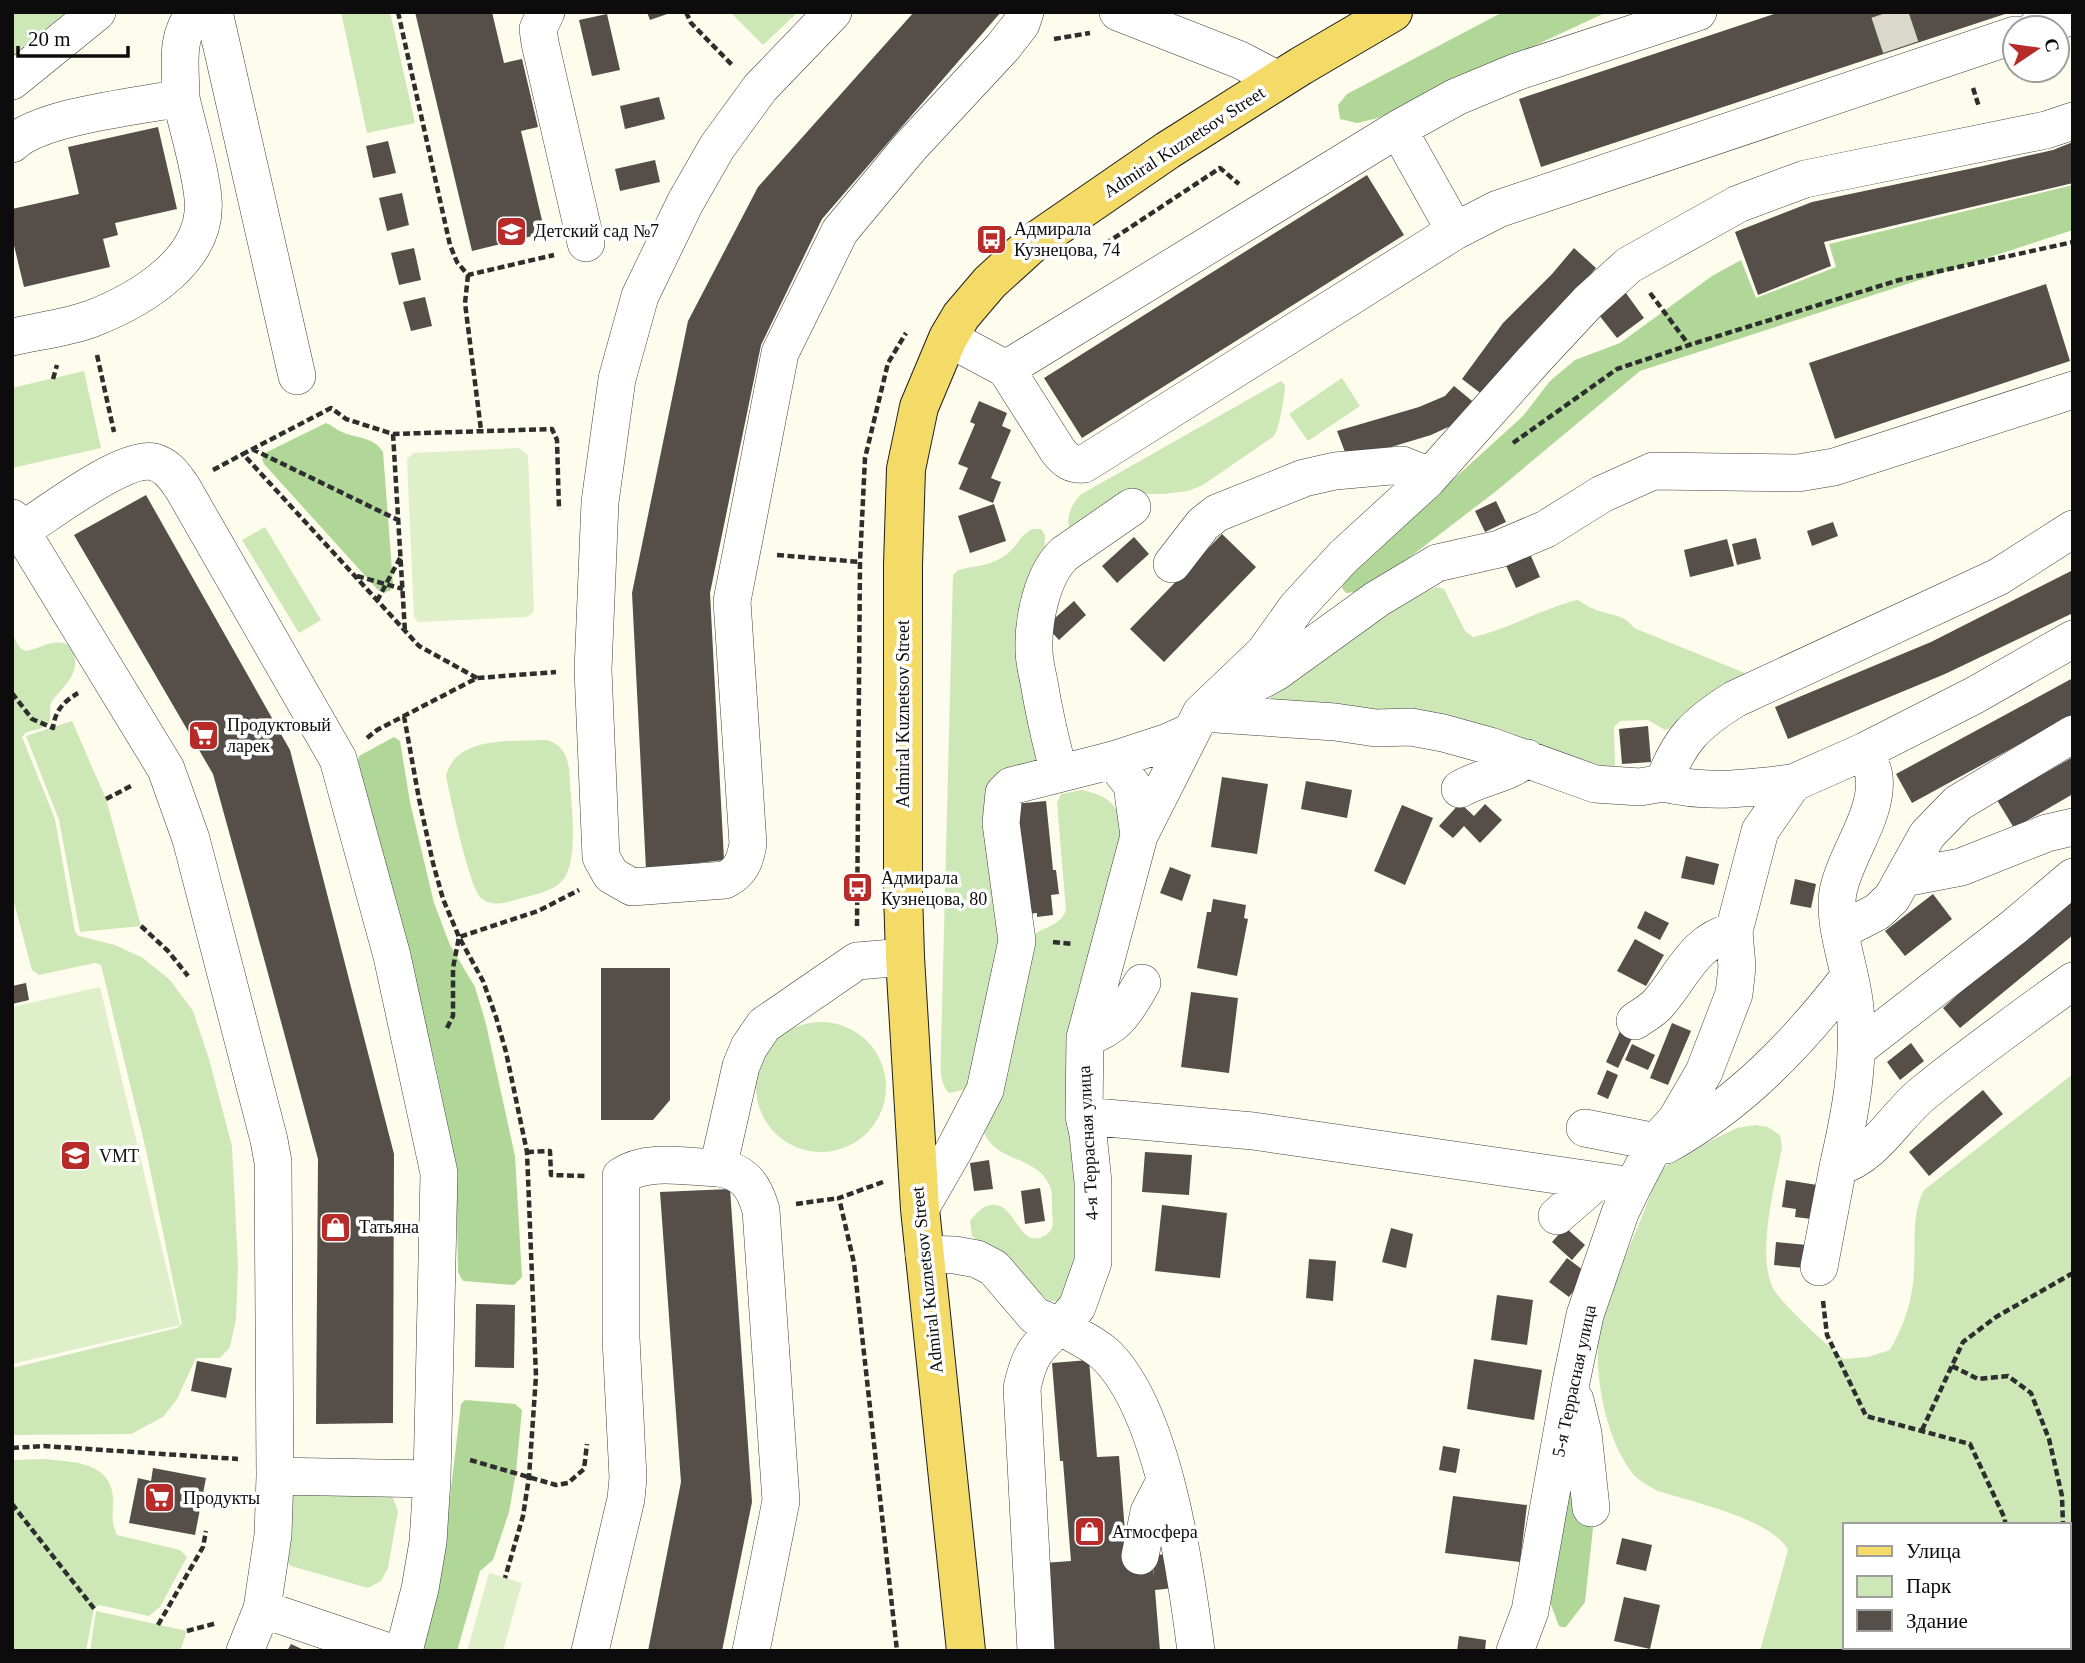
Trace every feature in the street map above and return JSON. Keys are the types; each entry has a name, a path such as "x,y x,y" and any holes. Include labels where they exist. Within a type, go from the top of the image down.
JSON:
{"main road":[{"name":"Admiral Kuznetsov Street","path":"966,1651 916,1170 905,957 903,565 906,469 919,407 948,338 961,317 990,282 1034,243 1168,150 1278,80 1393,12"}],"street":[{"path":"12,81 97,12"},
{"path":"12,337 89,320 140,296 179,263 192,246 201,222 203,199 181,98 180,44 186,23 196,12"},
{"path":"214,12 297,376"},
{"path":"546,12 538,29 540,43 586,243"},
{"path":"833,12 760,88 718,147 685,202 640,296 617,379 600,502 593,670 601,857 611,875 632,887 725,880 733,876 745,862 748,844 732,601 780,353 840,231 910,147 1003,47 1021,24 1025,12"},
{"path":"1006,369 1398,129 1456,97 1516,72 1698,12"},
{"path":"1132,18 1240,60 1278,80"},
{"path":"948,338 1006,369 1063,458 1074,465 1084,464 1455,231 1498,209 1918,59 2001,38"},
{"path":"12,144 21,134 47,124 181,98"},
{"path":"1139,836 1197,722 1264,653 1297,607 1343,556 1427,480 1588,302 1629,265 1728,209 1770,190 1805,180 1989,143 2073,121"},
{"path":"1398,129 1455,231"},
{"path":"920,1209 985,1090 1017,941 1001,823 1004,793 1011,786 1113,760 1168,742 1276,672 1377,599 1437,563 1499,549 1546,529 1602,494 1653,471 1798,473 1834,467 2073,390"},
{"path":"245,1651 262,1609 273,1535 273,1162 269,1140 191,839 166,769 16,525 122,467 142,461 170,470 182,487 338,759 392,956 415,1055 439,1173 432,1479 428,1542 420,1589 404,1651"},
{"path":"1172,564 1203,524 1217,513 1304,478 1335,471 1402,466 1417,471 1427,480"},
{"path":"1059,773 1034,650 1038,610 1045,581 1055,563 1064,554 1132,507"},
{"path":"1663,783 1673,756 1687,736 1713,713 1735,699 1998,578 2073,529"},
{"path":"1197,722 1335,722 1377,728 1410,727 1443,733 1527,758 1595,784 1640,787 1663,783 1694,790 1720,791 1793,783 1865,751 1975,695 2073,639"},
{"path":"1840,931 1877,912 1892,898 1927,835 1958,803 2073,734"},
{"path":"1819,1267 1852,1106 1857,1049 1855,1006 1840,931 1837,894 1847,862 1874,798 1874,774 1865,751"},
{"path":"1460,789 1485,776 1517,767 1527,758"},
{"name":"4-я Террасная улица","path":"1036,1651 1022,1388 1028,1361 1036,1349 1077,1307 1093,1262 1093,1182 1084,1116 1085,1038 1139,836 1132,785 1113,760"},
{"name":"5-я Террасная улица","path":"1528,1635 1571,1382 1586,1315 1620,1213 1633,1186 1653,1148 1676,1120 1704,1072 1734,994 1737,967 1734,931 1760,831 1793,783"},
{"path":"1904,878 1961,867 2047,833 2073,827"},
{"path":"1857,1049 2014,927 2073,877"},
{"path":"1635,1021 1655,1007 1687,961 1717,935 1734,931"},
{"path":"718,1168 741,1066 749,1047 764,1025 857,961 905,957"},
{"path":"1585,1128 1653,1148 1684,1135 1777,1062 1818,1018 1849,977"},
{"path":"1838,1167 1851,1163 1866,1153 1923,1093 2073,981"},
{"path":"1085,1038 1109,1028 1121,1018 1142,983"},
{"path":"1084,1116 1253,1131 1633,1186"},
{"path":"590,1651 626,1499 628,1478 621,1338 621,1176 639,1168 658,1166 718,1168 740,1174 749,1181 757,1194 761,1210 781,1501 751,1651"},
{"path":"1557,1216 1597,1181"},
{"path":"924,1254 977,1259 994,1268 1035,1315 1060,1326 1104,1352 1120,1371 1138,1401 1173,1510 1196,1651"},
{"path":"1571,1382 1583,1433 1591,1508"},
{"path":"275,1469 432,1479"},
{"path":"1140,1556 1149,1512 1165,1481"},
{"path":"262,1609 386,1651"}],"path":[{"path":"398,12 450,245 457,262 468,275 465,303 481,430"},
{"path":"685,12 691,23 723,58"},
{"path":"1003,47 1132,18"},
{"path":"1918,59 1968,71 1989,143"},
{"path":"1099,248 1220,167 1248,189"},
{"path":"1508,446 1608,374 1689,345 1899,280 2073,242"},
{"path":"468,275 578,248 586,243"},
{"path":"1629,265 1689,345"},
{"path":"89,320 113,427"},
{"path":"477,678 419,646 243,454 331,408 346,419 393,434 552,429 557,440 559,521"},
{"path":"393,434 405,632"},
{"path":"252,449 399,520"},
{"path":"763,554 860,562"},
{"path":"377,601 401,558"},
{"path":"354,576 403,589"},
{"path":"377,730 477,678 561,672"},
{"path":"12,693 32,719 53,728"},
{"path":"404,716 419,799 443,899 459,937 484,981 496,1017 527,1152 536,1376 529,1477 523,1516 505,1578"},
{"path":"459,937 549,906 611,875"},
{"path":"415,1055 440,1038 453,1016 453,968 459,937"},
{"path":"527,1152 551,1151 551,1175 621,1176"},
{"path":"897,1651 854,1263 839,1198 916,1170"},
{"path":"1819,1267 1828,1335 1866,1416 1970,1444 2005,1523"},
{"path":"1922,1430 1963,1342 1996,1317 2073,1273"},
{"path":"1952,1366 1978,1379 2008,1376 2031,1393 2049,1439 2062,1496 2063,1523"},
{"path":"12,1448 44,1446 275,1469"},
{"path":"481,1463 556,1485"},
{"path":"12,1504 96,1611"},
{"path":"158,1625 203,1546 206,1531"}],"green space":[{"path":"12,12 74,12 12,57"},
{"path":"341,12 390,12 415,123 367,133"},
{"path":"730,12 798,12 763,45"},
{"path":"1503,12 1607,12 1378,118 1357,123 1340,119 1338,105 1347,94"},
{"path":"2073,185 2073,230 1640,371 1495,492 1389,573 1355,592 1346,593 1342,588 1345,578 1523,416 1550,381 1575,360 1620,343 1712,276 1741,260 1756,298 1836,267 1829,244"},
{"path":"84,371 101,448 12,468 12,388"},
{"path":"1342,378 1360,406 1308,441 1289,414"},
{"path":"1281,381 1285,385 1284,396 1274,436 1203,485 1188,491 1139,494 1072,534 1068,524 1069,514 1080,495"},
{"path":"326,423 342,432 370,440 383,452 393,583 391,590 384,593 378,590 262,459 265,453"},
{"path":"519,448 528,455 534,609 532,614 526,617 418,622 414,617 407,459 413,453"},
{"path":"265,527 321,620 299,633 242,540"},
{"path":"1032,529 1041,529 1045,535 1037,759 1014,769 1002,941 971,1083 963,1090 949,1093 943,1084 941,1067 953,575 958,570 998,560 1011,551"},
{"path":"1436,587 1444,589 1465,631 1473,637 1577,600 1598,611 1621,617 1634,628 1745,673 1697,713 1676,726 1665,730 1648,720 1620,721 1614,727 1615,765 1608,769 1271,700 1271,694 1390,610"},
{"path":"12,634 20,648 26,651 59,642 69,646 74,654 73,674 52,701 48,724 27,732 22,737 55,819 75,932 79,936 115,945 143,958 170,980 193,1011 232,1146 238,1266 236,1319 230,1347 220,1358 196,1358 177,1399 163,1417 131,1434 12,1435 12,1368 177,1328 182,1324 146,1150 101,965 95,963 39,975 32,970 12,895"},
{"path":"72,721 106,799 141,926 80,932 59,820 26,736"},
{"path":"394,737 400,741 410,802 434,903 450,945 475,987 486,1024 515,1156 522,1277 514,1285 463,1281 458,1272 456,1165 434,1059 358,761 359,756"},
{"path":"547,740 562,750 569,768 573,845 567,873 561,882 543,892 512,901 490,903 481,898 471,877 446,776 461,753 473,747 503,741"},
{"path":"1082,790 1107,800 1124,821 1076,1137 1075,1280 1059,1301 1049,1301 972,1236 970,1221 985,1207 996,1205 1009,1213 1030,1237 1046,1235 1052,1227 1049,1184 1034,1168 997,1149 989,1142 984,1132 1030,937 1060,920 1066,910 1057,803 1061,794"},
{"name":"VMT","path":"100,987 180,1325 12,1364 12,1007"},
{"path":"821,1022 846,1027 867,1041 881,1062 886,1087 881,1112 867,1133 846,1147 821,1152 796,1147 775,1133 761,1112 756,1087 761,1062 775,1041 796,1027"},
{"path":"2073,1074 2073,1651 1760,1651 1788,1550 1780,1539 1749,1521 1658,1491 1635,1476 1615,1443 1602,1400 1598,1355 1605,1307 1657,1175 1673,1159 1737,1128 1756,1125 1768,1127 1780,1135 1782,1147 1772,1198 1766,1254 1768,1271 1776,1293 1844,1359 1868,1357 1890,1350 1910,1302 1920,1199 1924,1190"},
{"path":"465,1400 515,1404 522,1410 509,1512 493,1560 480,1571 457,1651 419,1651 445,1539 461,1404"},
{"path":"45,1459 85,1465 102,1474 112,1491 113,1522 117,1535 180,1550 187,1557 160,1607 149,1616 99,1605 94,1608 86,1651 12,1651 12,1460"},
{"path":"1567,1477 1593,1522 1593,1528 1585,1602 1566,1627 1562,1627 1559,1626 1548,1597"},
{"path":"300,1491 386,1491 393,1498 398,1511 388,1568 381,1581 368,1588 291,1566 281,1556 288,1495"},
{"path":"489,1573 522,1583 503,1651 467,1651"},
{"path":"96,1611 187,1631 180,1651 90,1651"}],"building":[{"path":"415,12 492,12 504,63 522,59 538,127 521,131 545,233 472,251"},
{"path":"647,12 670,12 670,13 650,20"},
{"path":"914,12 1001,12 822,219 761,345 710,593 724,860 646,869 632,593 688,321 758,187"},
{"path":"1780,12 2008,13 1541,167 1519,99"},
{"path":"607,14 620,70 592,76 579,20"},
{"path":"659,97 665,119 625,129 620,106"},
{"path":"158,127 177,209 115,223 118,235 103,239 110,267 24,287 12,237 12,209 79,194 68,147"},
{"path":"388,141 396,173 373,178 366,146"},
{"path":"2073,142 2073,183 1824,242 1831,266 1758,295 1735,232 1812,202 2053,150"},
{"path":"655,160 660,182 620,191 615,169"},
{"path":"1367,175 1404,235 1082,438 1044,378"},
{"path":"402,193 409,225 387,231 379,198"},
{"path":"414,248 421,280 399,285 391,253"},
{"path":"1574,248 1596,268 1487,398 1462,379 1503,323"},
{"path":"2046,284 2070,361 1835,439 1809,363"},
{"path":"1623,289 1644,318 1617,338 1595,310"},
{"path":"425,297 432,326 411,331 403,302"},
{"path":"1454,386 1477,405 1457,423 1431,435 1348,460 1337,431 1419,407 1445,396"},
{"path":"979,401 1007,413 1002,426 1011,430 991,478 1001,482 993,503 959,489 968,468 958,464 975,424 970,422"},
{"path":"146,495 290,750 394,1154 393,1423 316,1424 318,1159 266,966 213,774 74,535"},
{"path":"1496,501 1506,522 1485,532 1475,511"},
{"path":"994,504 1006,541 970,553 958,516"},
{"path":"1833,522 1838,536 1812,546 1807,531"},
{"path":"1222,534 1256,567 1164,662 1130,629"},
{"path":"1134,537 1149,554 1117,583 1102,566"},
{"path":"1756,538 1761,559 1737,565 1732,544"},
{"path":"1727,539 1734,566 1690,577 1684,550"},
{"path":"1528,549 1540,577 1516,588 1504,561"},
{"path":"2073,570 2073,613 1945,674 1788,739 1775,707 1931,642"},
{"path":"1074,601 1086,615 1059,640 1046,626"},
{"path":"2073,678 2073,715 1912,803 1896,774"},
{"path":"1648,726 1651,762 1622,764 1619,729"},
{"path":"2073,757 2073,794 2014,828 1997,800"},
{"path":"1222,777 1268,784 1257,854 1211,847"},
{"path":"1306,781 1352,790 1347,818 1301,809"},
{"path":"1046,801 1053,870 1056,870 1059,894 1051,895 1053,915 1037,917 1037,913 1025,914 1014,804"},
{"path":"1460,803 1474,816 1485,804 1502,820 1480,843 1464,826 1453,838 1439,826"},
{"path":"1402,805 1433,818 1405,885 1374,871"},
{"path":"1686,856 1719,864 1714,885 1681,878"},
{"path":"1170,867 1191,875 1182,901 1160,893"},
{"path":"1795,879 1816,884 1811,908 1790,904"},
{"path":"1933,894 1952,919 1905,956 1885,931"},
{"path":"2073,896 2073,935 1960,1028 1943,1008 2009,948"},
{"path":"1213,899 1246,905 1244,918 1248,919 1237,976 1197,968 1207,912 1211,912"},
{"path":"1645,911 1669,923 1660,940 1637,928"},
{"path":"1635,939 1664,955 1646,986 1617,971"},
{"path":"601,968 670,968 670,1100 653,1120 601,1120"},
{"path":"26,983 29,1000 12,1004 12,986"},
{"path":"1191,992 1238,998 1229,1073 1181,1067"},
{"path":"1672,1023 1691,1031 1668,1085 1650,1078"},
{"path":"1620,1031 1633,1036 1618,1068 1606,1062"},
{"path":"1911,1043 1924,1061 1900,1080 1887,1062"},
{"path":"1632,1044 1655,1055 1648,1070 1625,1060"},
{"path":"1607,1070 1618,1075 1608,1099 1597,1094"},
{"path":"1983,1090 2003,1114 1929,1176 1909,1152"},
{"path":"1145,1152 1192,1155 1189,1195 1142,1192"},
{"path":"989,1160 993,1189 974,1191 970,1163"},
{"path":"1786,1180 1817,1185 1812,1219 1795,1217 1796,1209 1782,1207"},
{"path":"1040,1188 1045,1221 1025,1224 1021,1191"},
{"path":"730,1189 752,1502 722,1651 648,1651 681,1482 660,1192"},
{"path":"1162,1205 1227,1213 1220,1278 1155,1271"},
{"path":"1565,1227 1585,1245 1572,1260 1552,1242"},
{"path":"1391,1228 1413,1234 1406,1268 1382,1262"},
{"path":"1776,1242 1807,1245 1804,1268 1774,1265"},
{"path":"1567,1258 1587,1273 1569,1297 1549,1282"},
{"path":"1309,1259 1336,1261 1333,1301 1306,1298"},
{"path":"1497,1295 1533,1300 1527,1345 1491,1340"},
{"path":"476,1304 515,1305 514,1368 475,1367"},
{"path":"1474,1359 1542,1370 1534,1420 1467,1409"},
{"path":"1089,1360 1097,1457 1119,1456 1127,1557 1152,1555 1154,1578 1153,1555 1171,1554 1174,1588 1155,1590 1160,1651 1050,1651 1043,1563 1071,1561 1052,1363"},
{"path":"197,1361 232,1368 226,1398 191,1391"},
{"path":"1443,1446 1460,1449 1456,1473 1439,1470"},
{"path":"153,1468 206,1478 195,1535 129,1523 138,1478 151,1481"},
{"path":"1453,1496 1527,1505 1520,1562 1445,1553"},
{"path":"1622,1538 1652,1545 1646,1571 1616,1564"},
{"path":"1624,1597 1660,1605 1650,1649 1614,1641"},
{"path":"1459,1636 1486,1640 1485,1651 1457,1651"},
{"path":"291,1644 306,1651 287,1651"}],"tunnel":[{"path":"1889,12 1901,48"}],"place":[{"name":"Детский сад №7","path":"511,231"},
{"name":"Адмирала Кузнецова, 74","path":"991,239"},
{"name":"Продуктовый ларек","path":"204,735"},
{"name":"Адмирала Кузнецова, 80","path":"858,888"},
{"name":"VMT","path":"76,1156"},
{"name":"Татьяна","path":"336,1227"},
{"name":"Продукты","path":"160,1498"},
{"name":"Атмосфера","path":"1089,1532"}]}
